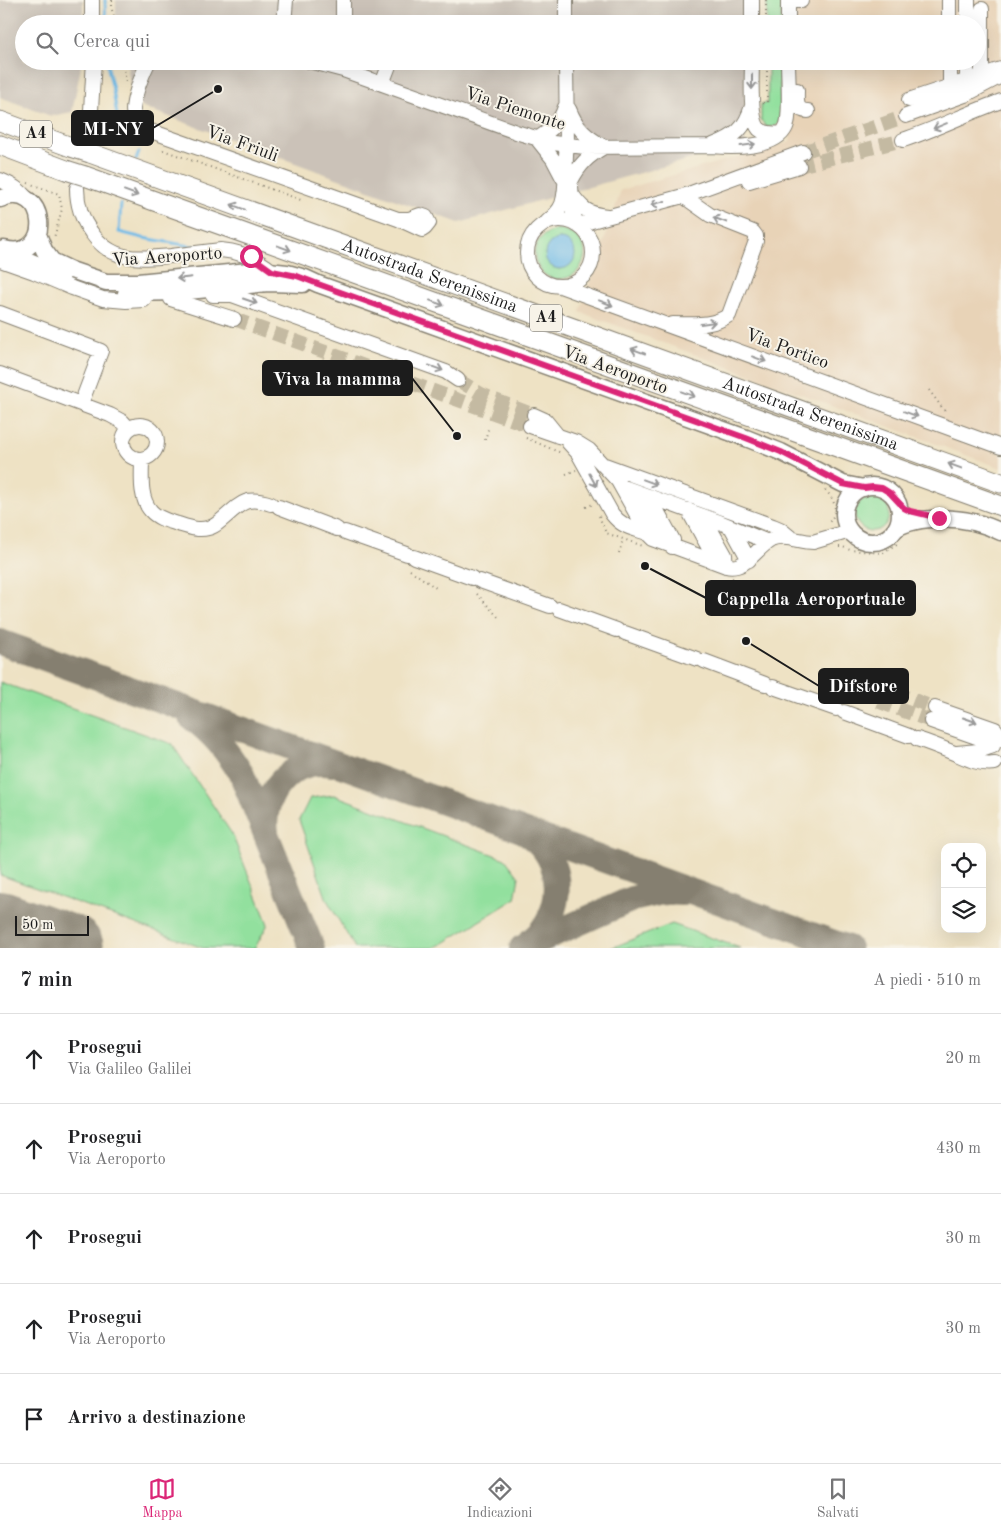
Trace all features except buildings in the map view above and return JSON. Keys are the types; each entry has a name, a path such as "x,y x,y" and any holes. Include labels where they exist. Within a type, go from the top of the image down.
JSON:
{"highway":[{"name":"Autostrada Serenissima","path":"0,121 83,146 1001,483"},
{"name":"Autostrada Serenissima","path":"0,145 66,170 81,182 1001,506"}],"main road":[{"path":"0,200 5,197 15,196 29,202"},
{"name":"Via Aeroporto","path":"29,202 38,213 40,223 38,234 44,250 52,261 71,270 106,282 138,282 266,268 297,276 746,438 781,452 843,484 864,488"},
{"path":"3,253 20,250 29,246 38,234"},
{"name":"Via Aeroporto","path":"3,253 20,257 84,285 105,291 168,293 268,284 318,284"},
{"name":"Via Aeroporto","path":"812,468 839,496 845,510"},
{"path":"939,518 900,525 888,538 876,542 862,540 850,531 846,524 845,510 850,498 856,492 864,488 882,488 910,511 939,518 969,520 1001,532"},
{"path":"896,500 900,515 896,529"}],"street":[{"path":"93,0 94,15"},
{"path":"343,0 343,15"},
{"path":"566,0 566,15"},
{"path":"752,0 752,15"},
{"path":"949,0 949,15"},
{"path":"958,0 968,0 968,15"},
{"path":"285,15 286,1"},
{"path":"286,1 290,15"},
{"path":"790,15 792,1"},
{"path":"986,18 988,44"},
{"path":"909,100 1001,68"},
{"path":"83,146 91,110 93,70"},
{"name":"Via Friuli","path":"145,70 132,109 134,116 148,130 398,219"},
{"name":"Via Piemonte","path":"343,70 538,139 567,145 604,147 712,146 731,148 773,140 782,133"},
{"path":"382,84 387,70"},
{"path":"566,70 567,145 565,157 573,213 577,225"},
{"path":"753,70 756,102 755,120 763,132 772,134 782,133 788,124 788,70"},
{"path":"790,70 797,78 797,105 802,111 808,112"},
{"path":"950,70 950,86"},
{"path":"967,70 967,80"},
{"path":"982,70 982,75"},
{"path":"906,116 964,94 1001,76"},
{"path":"964,94 1001,87"},
{"path":"903,140 1001,101"},
{"name":"Via Piemonte","path":"712,146 736,135 756,102"},
{"path":"566,104 559,121 538,139 553,159 580,205 594,214 609,216"},
{"path":"566,104 580,131 604,147"},
{"path":"936,105 973,111 1001,111"},
{"path":"546,223 562,220 577,225 586,233 589,239 593,252 592,258 586,272 575,282 560,286 541,280 532,272 527,260 528,243 538,227 555,216 580,164 604,147"},
{"path":"577,225 682,196 801,159"},
{"path":"0,180 22,192 29,202"},
{"path":"81,182 77,200 80,213 100,244 109,250 120,255 144,259 221,250 245,254 266,268"},
{"path":"663,324 710,324 729,315 756,241 756,236 753,232 710,215 682,196"},
{"path":"3,253 34,272 103,299 126,301 232,294 446,372 458,380"},
{"name":"Via Portico","path":"560,286 1001,447"},
{"path":"171,298 234,319"},
{"path":"0,313 101,351 82,404"},
{"path":"0,374 82,404 123,422 129,429"},
{"path":"532,420 562,438 582,445 589,450 604,465 620,486 646,533 652,539 726,566 729,567 745,562 773,539 791,538 813,542 850,531"},
{"path":"145,425 154,432 157,442 154,452 150,456 142,459 134,458 125,451 124,434 129,429 145,425"},
{"path":"562,438 578,453 612,514 618,521 624,526 646,533"},
{"path":"142,459 142,486 145,500 150,511 162,519 193,529 204,529 216,525 245,501 260,501 341,530 410,560 476,584 554,608 700,660 956,753 968,760 998,765"},
{"path":"604,465 773,526 791,538"},
{"path":"620,486 683,508 768,542"},
{"path":"643,494 668,545"},
{"path":"662,502 685,545 699,556"},
{"path":"683,508 699,549 699,556"},
{"path":"703,516 725,555 726,566"},
{"path":"717,521 745,562"},
{"path":"731,527 745,562"},
{"path":"933,715 979,738 998,741"},
{"path":"956,753 978,751 998,741"},
{"path":"998,741 992,755 998,765"}],"path":[{"path":"112,0 113,15"},
{"path":"766,0 766,15"},
{"path":"756,102 767,103 767,70"},
{"path":"163,150 301,200 303,192"},
{"path":"929,390 949,417"},
{"path":"486,440 489,426"},
{"path":"566,474 578,469"},
{"path":"586,507 593,504"},
{"path":"619,553 623,539"},
{"path":"410,560 436,588"},
{"path":"476,584 500,619"}],"shaded area":[{"path":"0,0 83,0 83,15 15,15 15,70 80,70 72,112 51,116 0,97"},
{"path":"116,0 745,0 745,15 116,15"},
{"path":"786,0 1001,0 1001,468 580,312 621,190 790,142 788,70 986,70 986,15 786,15"},
{"path":"128,70 745,70 745,144 459,223 140,106 130,86"}],"green space":[{"path":"767,0 781,0 781,15 767,15"},
{"path":"768,70 780,70 780,117 779,123 776,126 766,127 761,120 761,104 768,103"},
{"path":"558,229 565,230 581,241 585,252 584,259 580,268 573,275 555,279 539,269 535,260 535,251 538,242 546,234","holes":["554,240 564,240 563,268 558,269 549,264"]},
{"path":"872,497 879,498 884,502 888,507 888,521 884,526 879,530 872,531 865,530 860,526 856,521 855,514 856,507 860,502 865,498"},
{"path":"0,682 172,744 232,834 268,924 255,948 203,948 0,875"},
{"path":"334,795 505,859 519,877 515,899 442,944 432,948 355,948 327,900 299,820 310,798"},
{"path":"672,924 740,948 611,948"}],"water":[{"path":"560,239 570,244 575,254 570,264 560,269 550,264 545,254 550,244"}],"waterway":[{"path":"105,0 106,15"},
{"path":"108,70 118,121 127,136 143,143"},
{"path":"136,160 139,152"},
{"path":"121,204 119,232 197,247"}],"taxiway":[{"path":"0,642 848,948"},
{"path":"191,717 219,743 242,775 312,948"},
{"path":"266,832 265,818 268,804 282,781 292,772 304,766 317,763 332,764"},
{"path":"527,834 540,844 549,857 555,871 557,886 551,916 531,941"},
{"path":"522,948 632,899 662,892 682,893"}],"runway":[{"path":"0,923 71,948"}],"tunnel":[{"path":"803,152 906,116"},
{"path":"799,166 903,140"},
{"path":"234,319 530,426"},
{"path":"458,380 481,394 534,415"},
{"path":"931,721 877,701 882,688 935,708"}],"place":[{"name":"MI-NY","path":"218,89"},
{"name":"Viva la mamma","path":"457,436"},
{"name":"Cappella Aeroportuale","path":"645,566"},
{"name":"Difstore","path":"746,641"}],"route":[{"path":"251,256 272,271 305,278 746,438 781,452 843,484 864,488 882,488 890,493 904,508 939,518"}]}
